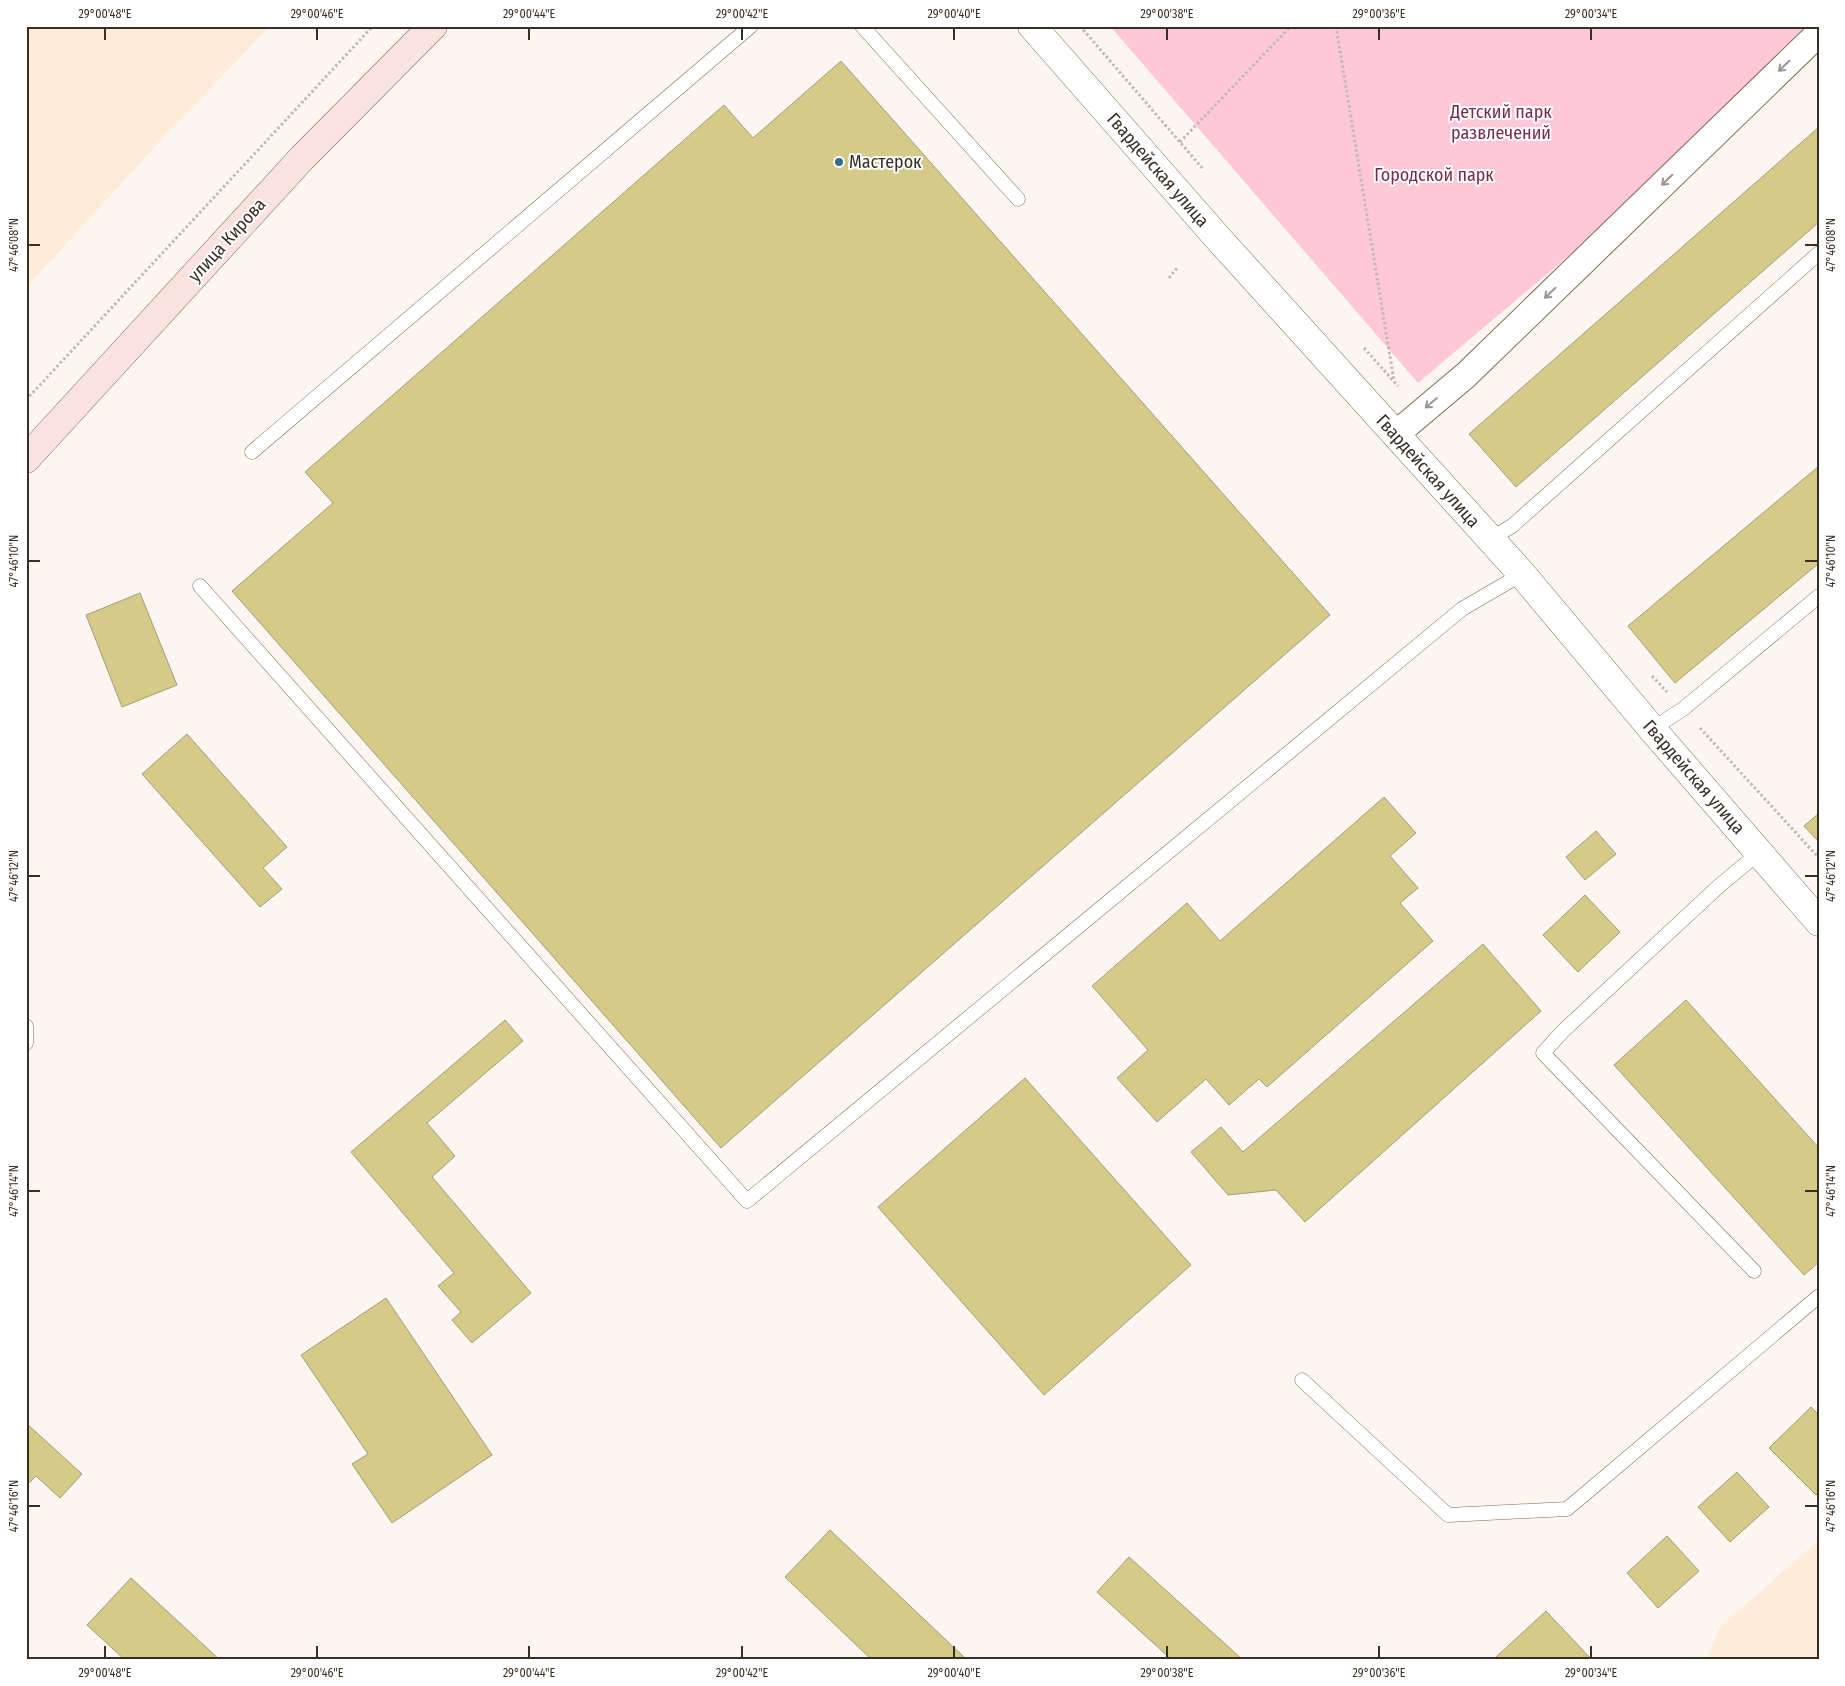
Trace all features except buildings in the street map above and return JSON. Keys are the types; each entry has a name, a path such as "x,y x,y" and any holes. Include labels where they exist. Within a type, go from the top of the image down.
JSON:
{"main road":[{"name":"улица Кирова","path":"26,459 302,158 433,26"}],"street":[{"name":"Гвардейская улица","path":"1032,26 1216,236 1522,574 1652,729 1819,922"},
{"path":"1396,434 1466,375 1819,32"}],"lane":[{"path":"252,452 751,26"},
{"path":"862,26 1018,199"},
{"path":"1490,540 1512,526 1819,253"},
{"path":"200,586 747,1201 1462,609 1522,574"},
{"path":"1652,729 1683,710 1819,596"},
{"path":"1754,1271 1543,1052 1562,1031 1712,892 1760,852"},
{"path":"26,1026 26,1043"},
{"path":"1302,1380 1448,1515 1567,1508 1819,1296"}],"path":[{"path":"26,400 373,26"},
{"path":"1180,142 1291,26"},
{"path":"1336,26 1394,382"},
{"path":"1169,278 1177,268"}],"shaded area":[{"path":"26,26 270,26 160,141 26,288"},
{"path":"1819,1540 1819,1660 1707,1660 1719,1628"}],"green space":[{"name":"Городской парк","path":"1110,26 1819,26 1819,44 1418,383"}],"place":[{"name":"Мастерок","path":"839,162"}],"park label":[{"name":"Детский парк развлечений","path":"1501,122"}]}
